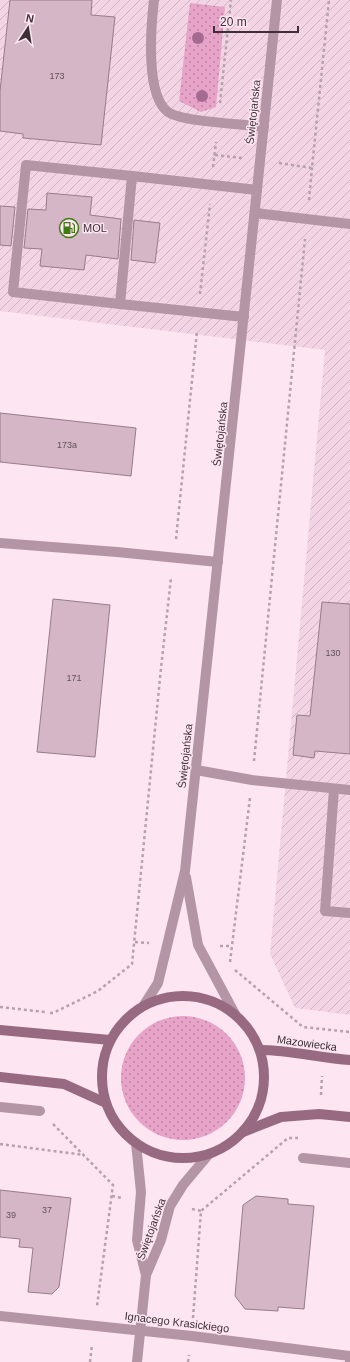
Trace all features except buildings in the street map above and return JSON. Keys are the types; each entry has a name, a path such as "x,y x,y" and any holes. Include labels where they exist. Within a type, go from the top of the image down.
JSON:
{"main road":[{"path":"191,995 214,1001 235,1014 250,1030 260,1050 265,1071 263,1093 256,1114 243,1132 227,1145 209,1154 190,1158 171,1158 152,1153 121,1131 106,1104 102,1091 102,1065 110,1040 124,1020 144,1005 166,996 191,995"},
{"path":"0,1030 110,1040"},
{"name":"Mazowiecka","path":"260,1050 278,1050 323,1058 350,1060"},
{"path":"0,1077 64,1084 106,1104"},
{"path":"243,1132 282,1117 319,1114 350,1117"}],"street":[{"path":"154,0 152,73 155,94 168,112 187,119 264,127"},
{"name":"Świętojańska","path":"144,1005 158,983 185,871 277,0"},
{"path":"244,317 13,292 26,165 257,190"},
{"path":"120,304 132,176"},
{"path":"255,213 350,224"},
{"path":"0,543 218,562"},
{"path":"196,770 252,780 350,790"},
{"path":"334,789 325,911 350,913"},
{"name":"Świętojańska","path":"185,871 198,945 235,1014"},
{"path":"0,1107 40,1111"},
{"name":"Świętojańska","path":"136,1143 141,1192 137,1240 146,1275"},
{"name":"Świętojańska","path":"137,1362 146,1275 161,1240 170,1206 183,1185 209,1154"},
{"path":"303,1158 350,1163"},
{"name":"Ignacego Krasickiego","path":"0,1316 140,1330 350,1356"}],"path":[{"path":"230,0 214,155 312,168"},
{"path":"329,0 252,780 230,946 230,966 304,1027 350,1032"},
{"path":"0,1007 53,1013 98,991 132,964 135,942"},
{"path":"319,1114 326,1029"},
{"path":"40,1111 113,1185 97,1307"},
{"path":"188,1362 192,1336 201,1211 288,1138 304,1138"},
{"path":"0,1144 84,1155"},
{"path":"90,1362 92,1342"}],"shaded area":[{"path":"0,0 350,0 350,1015 295,1008 270,954 325,350 0,311"},
{"path":"190,3 225,7 216,107 201,112 179,101"},
{"path":"183,1016 195,1017 207,1021 217,1026 227,1034 235,1044 240,1054 244,1066 244,1090 240,1102 235,1112 227,1122 217,1130 207,1135 195,1139 183,1140 171,1139 159,1135 149,1130 139,1122 131,1112 126,1102 122,1090 121,1078 122,1066 126,1054 131,1044 139,1034 149,1026 159,1021 171,1017"}],"place":[{"name":"MOL","path":"69,228"}]}
